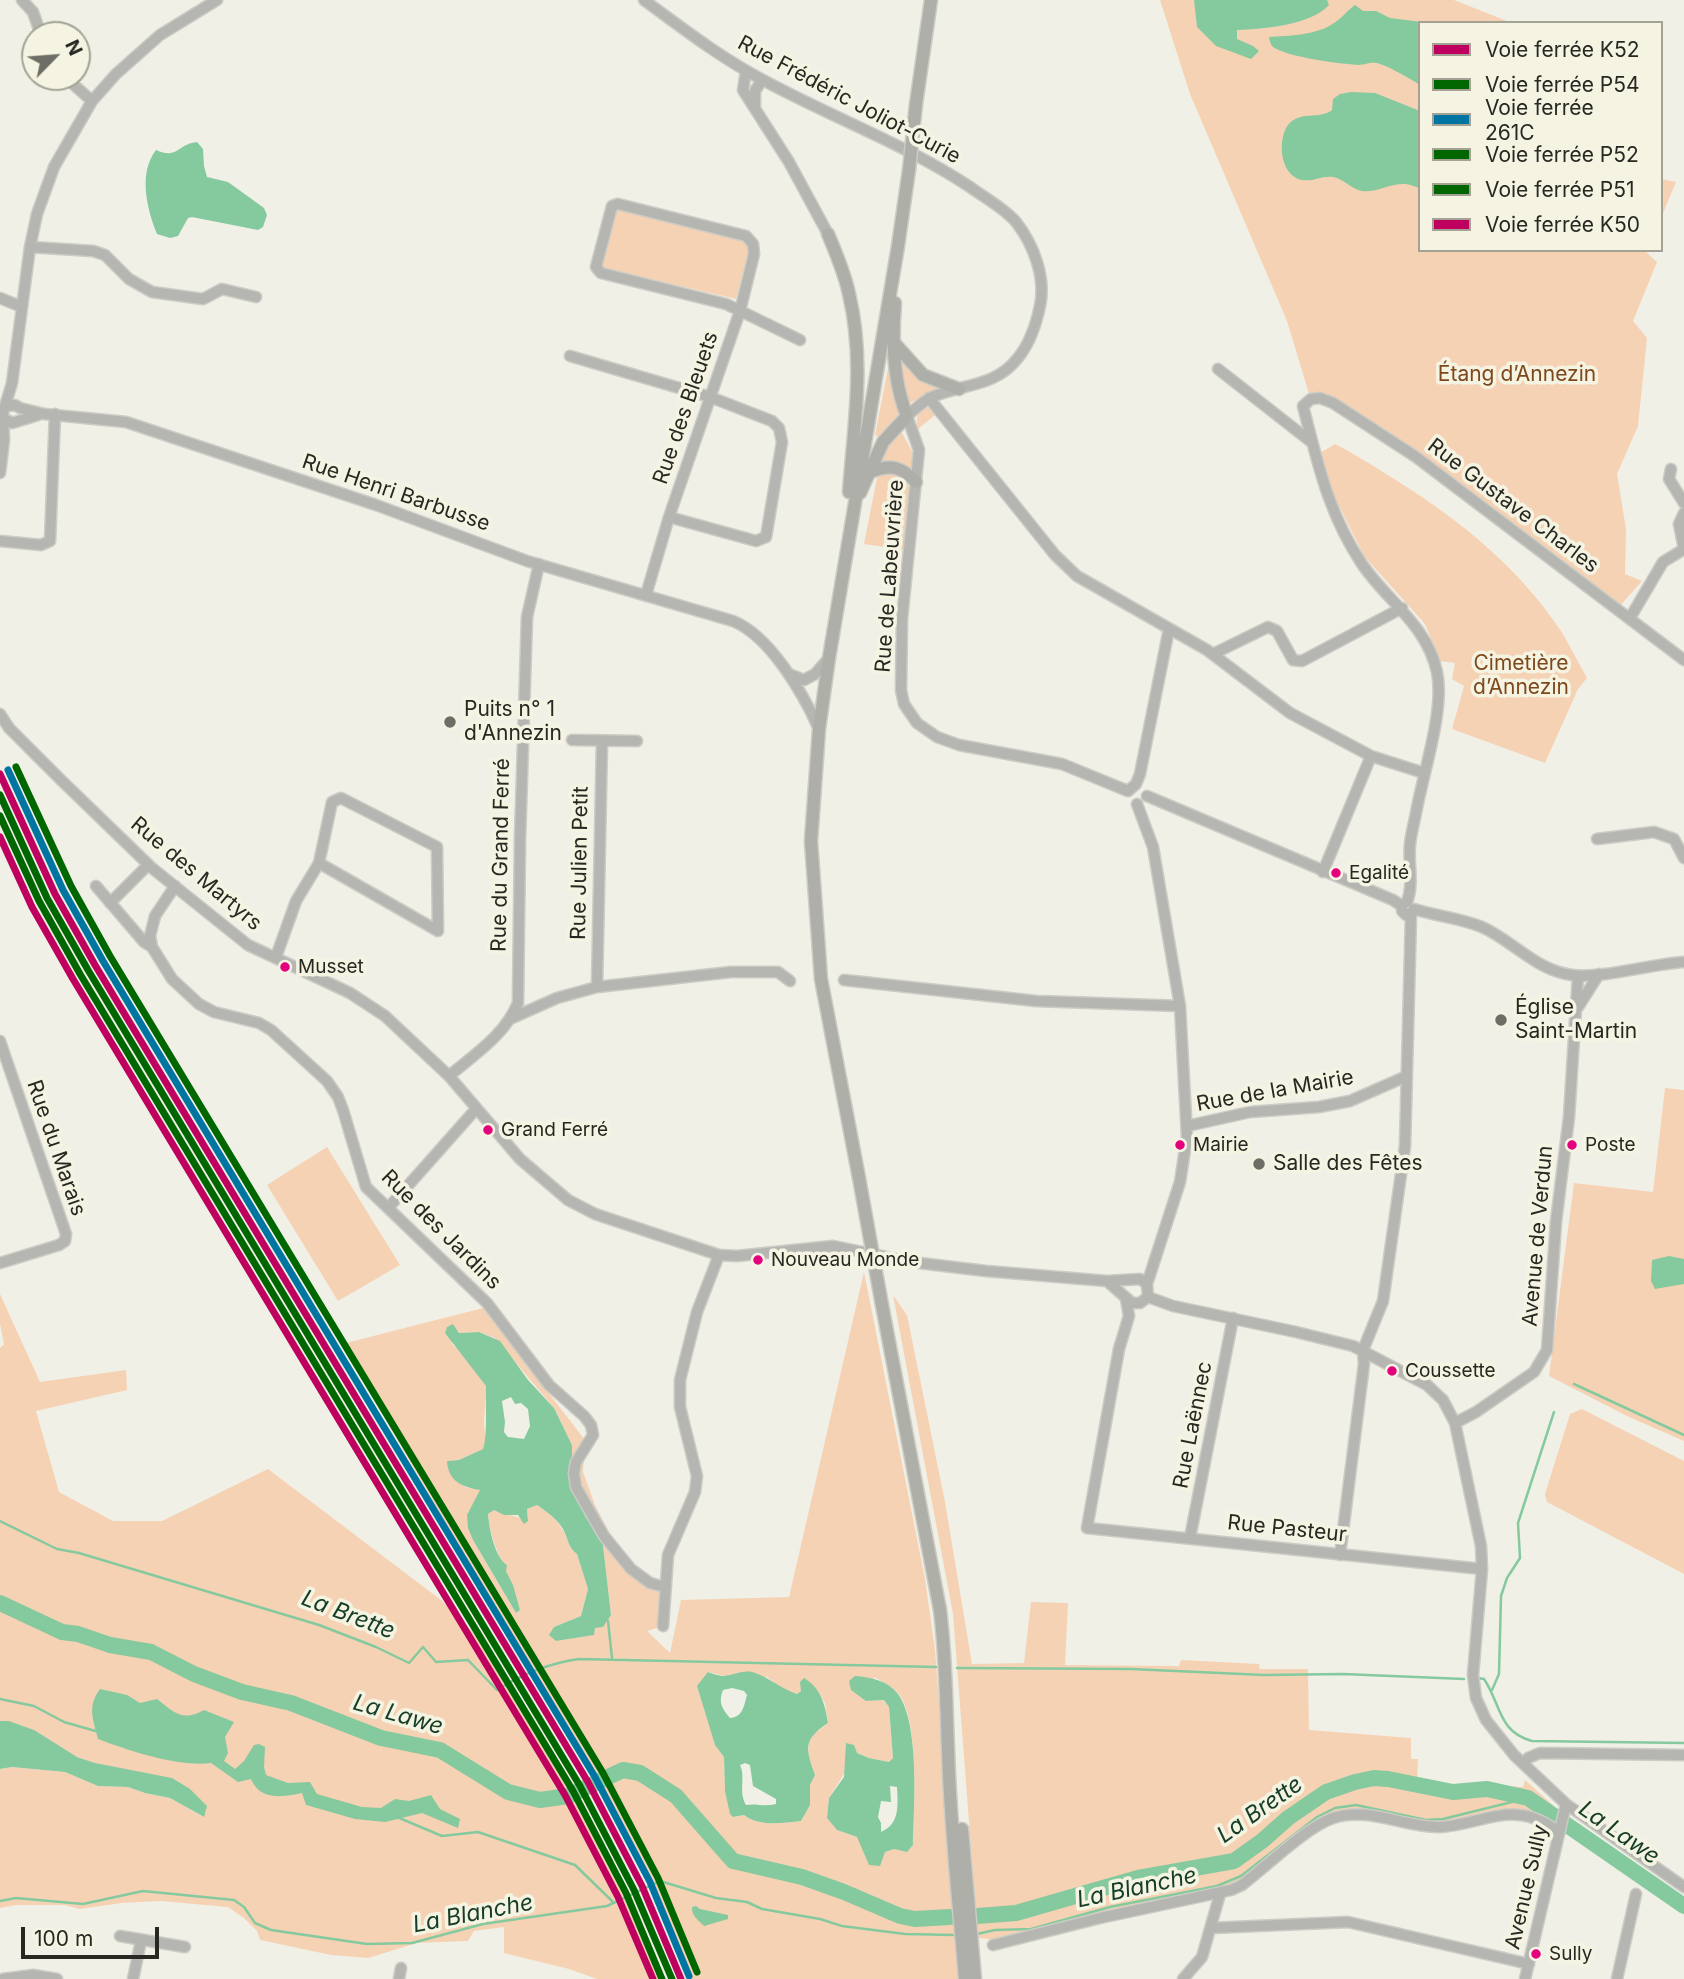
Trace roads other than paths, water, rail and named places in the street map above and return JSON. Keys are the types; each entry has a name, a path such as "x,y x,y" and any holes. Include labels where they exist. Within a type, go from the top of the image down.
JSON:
{"main road":[{"path":"931,0 898,246 819,729 811,841 814,914 821,979 940,1610 965,1979"},
{"path":"828,233 849,292 855,324 858,400 849,492 854,506"},
{"path":"854,506 883,442 907,416 898,389 893,324 898,246"},
{"path":"896,345 923,375 958,389"},
{"path":"870,472 885,466 900,468 916,482"},
{"path":"948,1707 955,1747 975,1979"}],"street":[{"path":"22,0 33,12 36,21"},
{"name":"Rue Frédéric Joliot-Curie","path":"644,0 746,71 928,160 1004,211 1023,232 1041,274 1042,297 1033,332 1017,360 1003,373 982,384 929,398 907,416"},
{"path":"0,473 4,440 13,420 21,416 14,407 12,383 22,307 37,215 54,167 92,101 116,74 160,35 212,1"},
{"path":"721,55 799,179 828,233"},
{"path":"743,90 746,71"},
{"path":"755,106 755,91 762,80"},
{"path":"81,91 92,101"},
{"path":"740,311 754,254 750,239 618,204 612,206 596,267 601,273 726,304 740,311 800,340"},
{"path":"30,247 93,251 105,255 129,279 152,292 203,299 222,289 256,297"},
{"path":"0,298 22,307"},
{"name":"Rue des Bleuets","path":"646,595 669,517 740,311"},
{"path":"570,356 710,397 772,421 779,428 782,442 765,537 756,541 669,517"},
{"path":"1218,369 1310,442 1338,524 1364,566 1402,608 1426,642 1438,674 1437,709 1410,845 1405,1146 1383,1301 1363,1350 1364,1364 1340,1555"},
{"path":"929,398 1055,555 1077,576 1213,654 1290,713 1371,756 1424,773"},
{"name":"Rue Gustave Charles","path":"1310,442 1303,407 1311,398 1333,403 1416,457 1684,660"},
{"path":"13,420 3,414 14,407"},
{"name":"Rue Henri Barbusse","path":"14,407 49,414 125,422 539,564 733,621 746,626 787,673"},
{"path":"0,541 41,545 50,541 49,414"},
{"name":"Rue Henri Barbusse","path":"13,420 49,414"},
{"name":"Rue de Labeuvrière","path":"907,416 919,450 902,619 901,690 904,704 917,723 937,737 959,745 1062,764 1132,788"},
{"path":"1671,469 1669,479 1684,503"},
{"path":"1630,618 1663,562 1684,549 1679,524 1684,513"},
{"name":"Rue du Grand Ferré","path":"512,1018 518,1003 527,617 539,564"},
{"path":"1213,654 1268,627 1277,631 1293,660 1302,661 1402,608"},
{"path":"1129,1316 1144,1300 1153,1262 1180,1182 1187,1148 1180,1006 1153,847 1137,804 1128,798 1169,629"},
{"path":"787,673 804,680 815,674 829,659"},
{"path":"787,673 809,707 819,729"},
{"name":"Rue des Martyrs","path":"0,714 9,728 34,754 149,865 248,945 368,1003 385,1016 449,1076 520,1159 576,1206 636,1229 719,1255 747,1255 832,1246 911,1262 985,1271 1132,1280"},
{"path":"572,740 637,741"},
{"name":"Rue Julien Petit","path":"597,986 602,741"},
{"path":"1323,872 1371,756"},
{"path":"1132,788 1144,787 1147,796 1408,908 1481,927 1549,969 1582,975 1684,962"},
{"path":"1137,804 1143,802 1147,796"},
{"path":"276,957 296,901 319,863 332,802 341,797 438,847 438,930 319,863"},
{"path":"1597,839 1654,832 1674,839 1684,858"},
{"path":"110,903 149,865"},
{"name":"Rue des Jardins","path":"96,886 144,943 152,947 172,979 199,1004 214,1012 259,1023 271,1030 327,1081 343,1110 366,1186 487,1303 549,1385 591,1425 593,1435 576,1462 576,1488 604,1536 631,1569 650,1583 665,1587"},
{"path":"152,947 151,926 174,886"},
{"path":"449,1076 502,1032 512,1018 557,998 597,986 731,972 778,972 790,981"},
{"name":"Avenue de Verdun","path":"1578,1007 1599,974"},
{"path":"1582,975 1587,991"},
{"name":"Avenue de Verdun","path":"1455,1423 1476,1412 1534,1372 1547,1350 1556,1222 1569,1117 1578,1007 1576,996 1582,975"},
{"path":"844,980 1036,1001 1180,1006"},
{"name":"Rue du Marais","path":"0,1041 66,1234 65,1241 59,1245 0,1263"},
{"name":"Rue de la Mairie","path":"1187,1126 1251,1112 1319,1107 1350,1101 1406,1076"},
{"path":"389,1207 476,1109"},
{"path":"663,1626 668,1555 695,1492 697,1476 680,1407 680,1380 697,1312 719,1255"},
{"path":"1129,1316 1124,1286 1153,1262"},
{"path":"1107,1280 1132,1303 1144,1300 1233,1318 1363,1350 1427,1385 1443,1401 1455,1423 1479,1534 1482,1569 1474,1650 1475,1698 1496,1734 1565,1807 1684,1887"},
{"path":"1132,1280 1144,1281 1147,1284"},
{"name":"Rue Pasteur","path":"1129,1316 1119,1349 1087,1528 1482,1569"},
{"name":"Rue Laënnec","path":"1190,1538 1233,1318"},
{"path":"1524,1764 1528,1758 1540,1753 1684,1755"},
{"name":"Avenue Sully","path":"1525,1979 1565,1807"},
{"path":"993,1945 1100,1918 1220,1894 1242,1885 1320,1825 1344,1816 1370,1815 1441,1827 1518,1814 1560,1830"},
{"path":"1183,1979 1202,1957 1220,1894"},
{"path":"1617,1979 1636,1894"},
{"path":"1211,1928 1349,1922 1529,1964"},
{"path":"120,1936 185,1947"},
{"path":"133,1979 141,1941"},
{"path":"3,1979 42,1975 57,1979"}],"waterway":[{"path":"1574,1384 1684,1435"},
{"path":"1492,1690 1499,1674 1501,1596 1507,1578 1520,1558 1518,1523 1554,1412"},
{"name":"La Brette","path":"0,1521 57,1549 79,1553 319,1625 409,1663 423,1647 436,1662 468,1660 497,1690 537,1670 579,1659 936,1667"},
{"name":"La Lawe","path":"0,1603 62,1632 78,1634 110,1645 151,1652 194,1674 242,1692 291,1703 381,1738 440,1750 508,1792 540,1800 568,1796 623,1770 640,1773 676,1796 733,1861 802,1877 900,1916 915,1919 950,1917"},
{"path":"608,1621 612,1658"},
{"path":"957,1668 1131,1669 1464,1679"},
{"path":"1478,1678 1484,1679 1490,1688 1506,1724 1521,1737 1532,1741 1684,1743"},
{"path":"0,1699 34,1706 64,1722 99,1732"},
{"name":"La Brette","path":"977,1916 1016,1913 1138,1878 1234,1861 1326,1792 1374,1778 1453,1792 1487,1789 1528,1798 1684,1906"},
{"name":"La Blanche","path":"977,1934 995,1930 1031,1929 1110,1907 1217,1886 1241,1876 1317,1817 1335,1808 1356,1805 1426,1820 1443,1819 1528,1798"},
{"path":"397,1817 442,1836 478,1832 575,1865 612,1901"},
{"name":"La Blanche","path":"0,1901 16,1898 83,1904 143,1891 234,1900 244,1907 255,1923 271,1930 367,1944 412,1943 483,1924 607,1906 660,1881 716,1898 747,1902 762,1909 820,1919 842,1926 905,1934 954,1935"}],"rail line":[{"name":"P51","path":"16,767 71,886 110,956 603,1773 658,1878 697,1972"},
{"name":"261C","path":"8,770 63,890 103,961 595,1777 650,1882 689,1976"},
{"name":"K52","path":"0,774 55,894 95,965 588,1782 642,1886 681,1979"},
{"name":"P54","path":"0,795 47,898 88,970 580,1786 634,1890 672,1979"},
{"name":"P52","path":"0,816 39,901 80,974 573,1791 626,1893 662,1979"},
{"name":"K50","path":"0,837 32,907 73,979 565,1795 618,1897 653,1979"}],"place":[{"name":"Puits n° 1 d'Annezin","path":"450,722"},
{"name":"Egalité","path":"1336,873"},
{"name":"Musset","path":"285,967"},
{"name":"Église Saint-Martin","path":"1501,1020"},
{"name":"Grand Ferré","path":"488,1130"},
{"name":"Mairie","path":"1180,1145"},
{"name":"Poste","path":"1572,1145"},
{"name":"Salle des Fêtes","path":"1259,1164"},
{"name":"Nouveau Monde","path":"758,1260"},
{"name":"Coussette","path":"1392,1371"},
{"name":"Sully","path":"1536,1954"}],"park label":[{"name":"Étang d’Annezin","path":"1517,375"},
{"name":"Cimetière d’Annezin","path":"1521,676"}]}
